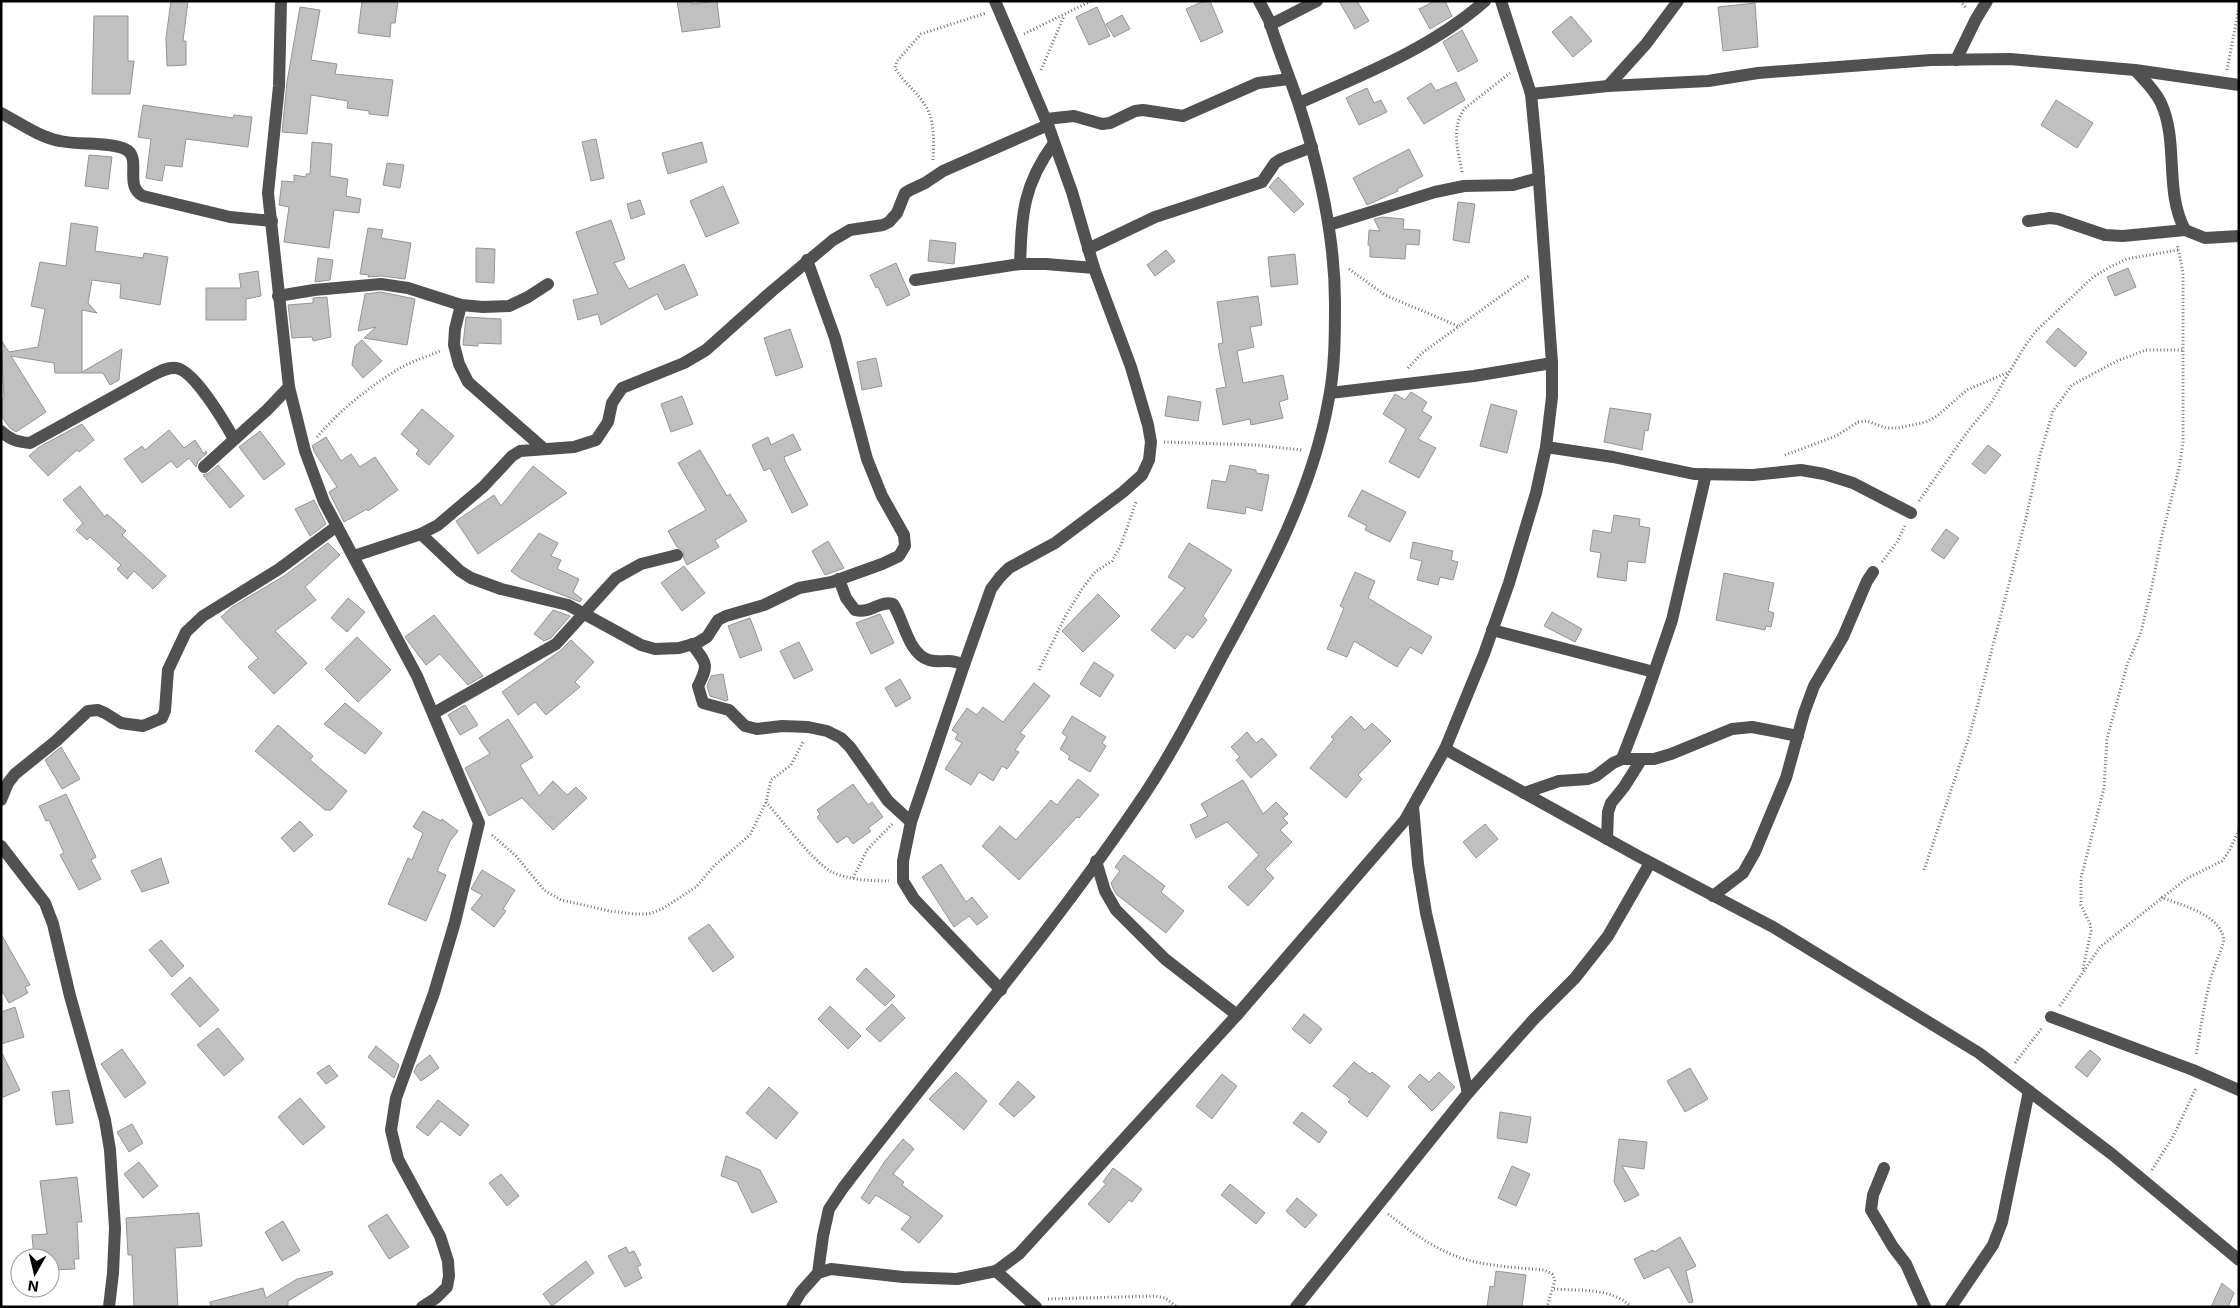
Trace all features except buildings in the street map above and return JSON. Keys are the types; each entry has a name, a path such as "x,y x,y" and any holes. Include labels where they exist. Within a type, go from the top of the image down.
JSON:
{"street":[{"path":"282,1 279,86 268,193 289,386 313,476 336,526 354,556 417,676 434,713 478,823 455,922 434,993 396,1098 391,1130 398,1159 440,1236 448,1261 449,1276 446,1287 436,1298 422,1307"},
{"path":"818,1273 829,1209 843,1188 1001,990 1147,791 1240,626 1269,569 1296,507 1315,451 1330,393 1334,362 1335,303 1333,257 1329,225 1312,147 1270,25 1259,1"},
{"path":"1270,25 1317,1"},
{"path":"1298,104 1409,52 1458,23 1485,1"},
{"path":"792,1307 801,1292 818,1273 831,1269 903,1277 958,1278 996,1271 1019,1254 1237,1015 1405,820 1445,749 1509,583 1536,493 1546,448 1552,396 1552,363 1545,261 1531,94 1501,1"},
{"path":"1608,86 1646,44 1678,1"},
{"path":"1956,60 1987,1"},
{"path":"996,4 1047,122 1072,192 1094,268 1131,367 1151,442 1149,460 1142,475 1123,492 1055,544 1009,568 991,589 906,818 903,881 914,899 1001,990"},
{"path":"1531,94 1608,86 1708,81 1768,73 2010,58 2135,70 2239,85"},
{"path":"2135,70 2154,91 2166,115 2173,192 2180,231"},
{"path":"354,556 420,534 456,512 512,456 520,451 574,447 596,440 608,422 612,403 622,388 684,363 706,350 807,260 833,240 850,230 883,225 889,222 898,213 905,193 943,171 1047,122 1074,116 1102,124 1110,123 1136,111 1143,110 1184,116 1258,83 1289,79"},
{"path":"1,112 46,138 126,149 132,158 134,186 139,194 143,196 230,217 272,221"},
{"path":"1020,264 1022,216 1026,196 1039,164 1054,143"},
{"path":"1088,249 1155,218 1262,182 1281,159 1312,147"},
{"path":"1329,225 1435,192 1464,186 1494,187 1539,178"},
{"path":"2028,222 2050,218 2058,219 2105,235 2123,236 2180,231 2205,238 2239,236"},
{"path":"420,534 460,571 471,578 502,589 561,602 640,645 655,650 679,648 692,644 707,637 718,620 726,616 764,605 799,588 839,579 899,556 905,546 904,535 882,496 867,459 835,338 807,260"},
{"path":"915,280 1020,264 1094,268"},
{"path":"278,296 314,290 381,284 408,288 461,305 483,307 510,306 548,284"},
{"path":"461,305 455,330 454,345 459,364 468,382 543,448"},
{"path":"1330,393 1474,376 1552,363"},
{"path":"1,431 8,437 20,442 30,443 151,376 167,368 179,368 188,374 215,407 234,439"},
{"path":"204,467 289,386"},
{"path":"1546,448 1614,457 1679,472 1753,475 1801,470 1824,474 1853,483 1911,512"},
{"path":"1622,759 1654,672 1678,596 1706,474"},
{"path":"1,800 8,783 15,774 56,741 88,711 98,710 105,712 121,723 143,726 162,718 165,711 168,670 186,632 203,616 279,569 336,526"},
{"path":"434,713 547,651 585,614 609,584 628,570 658,559 677,556"},
{"path":"1713,896 1743,873 1751,859 1786,778 1814,686 1843,637 1867,581 1873,572"},
{"path":"839,579 846,598 855,610 864,612 884,604 893,604 911,642 919,654 927,660 954,660 964,665"},
{"path":"1492,630 1654,672"},
{"path":"692,644 706,663 706,671 698,686 703,703 729,710 745,726 757,729 782,726 808,727 827,731 841,738 850,747 888,801 906,818"},
{"path":"1524,793 1558,781 1588,779 1622,759 1654,759 1671,754 1732,729 1752,727 1798,736"},
{"path":"1445,749 1650,863 1773,927 1979,1053 2145,1181 2239,1260"},
{"path":"1607,839 1608,812 1611,803 1624,787 1641,760"},
{"path":"1413,806 1418,864 1426,913 1468,1093"},
{"path":"1,846 45,903 53,924 74,1011 104,1120 110,1150 115,1228 113,1273 108,1307"},
{"path":"1096,861 1105,891 1116,910 1165,959 1237,1015"},
{"path":"1296,1307 1468,1093 1534,1019 1575,978 1608,936 1650,863"},
{"path":"2051,1017 2198,1072 2239,1090"},
{"path":"1951,1307 1993,1245 2002,1222 2029,1091"},
{"path":"1884,1168 1873,1195 1871,1210 1893,1248 1906,1264 1925,1307"},
{"path":"996,1271 1033,1304"}],"path":[{"path":"1012,39 1091,1"},
{"path":"931,178 933,143 928,110 924,102 900,76 896,68 897,61 921,34 971,18 996,4"},
{"path":"2225,83 2239,8"},
{"path":"1031,84 1051,51 1064,15"},
{"path":"1464,186 1456,131 1459,118 1464,109 1522,63"},
{"path":"2083,969 2091,931 2090,924 2081,905 2081,878 2104,788 2107,739 2127,665 2141,632 2179,468 2183,432 2183,272 2178,250 2180,231"},
{"path":"1873,572 1897,542 1911,512 1950,460 1968,431 1991,403 2035,332 2093,277 2127,259 2178,250"},
{"path":"1333,257 1385,295 1459,326"},
{"path":"1396,385 1422,353 1525,280 1545,261"},
{"path":"305,451 326,426 379,382 404,366 454,345"},
{"path":"1924,870 1970,734 2053,411 2072,385 2117,361 2146,350 2183,350"},
{"path":"1778,457 1836,436 1858,422 1867,421 1886,428 1898,428 1926,422 1937,416 1967,390 2010,372"},
{"path":"1151,442 1255,445 1315,451"},
{"path":"1039,670 1066,615 1082,589 1095,572 1112,561 1121,545 1135,505 1142,475"},
{"path":"478,823 516,856 544,890 561,900 610,911 649,914 662,909 696,888 714,866 750,835 766,802 771,780 791,765 801,747 808,727"},
{"path":"766,802 822,864 838,875 853,878 903,881"},
{"path":"853,878 874,841 906,818"},
{"path":"2007,1074 2051,1017 2100,947 2113,934 2186,879 2222,860 2239,830"},
{"path":"2145,1181 2174,1135 2198,1072 2209,986 2224,936 2212,921 2161,897"},
{"path":"1377,1207 1421,1239 1447,1253 1477,1262 1544,1270 1552,1274 1555,1280 1554,1289 1548,1307"},
{"path":"1554,1289 1601,1292 1623,1299 1631,1307"},
{"path":"1033,1304 1062,1298 1155,1296 1165,1298 1177,1307"}]}
